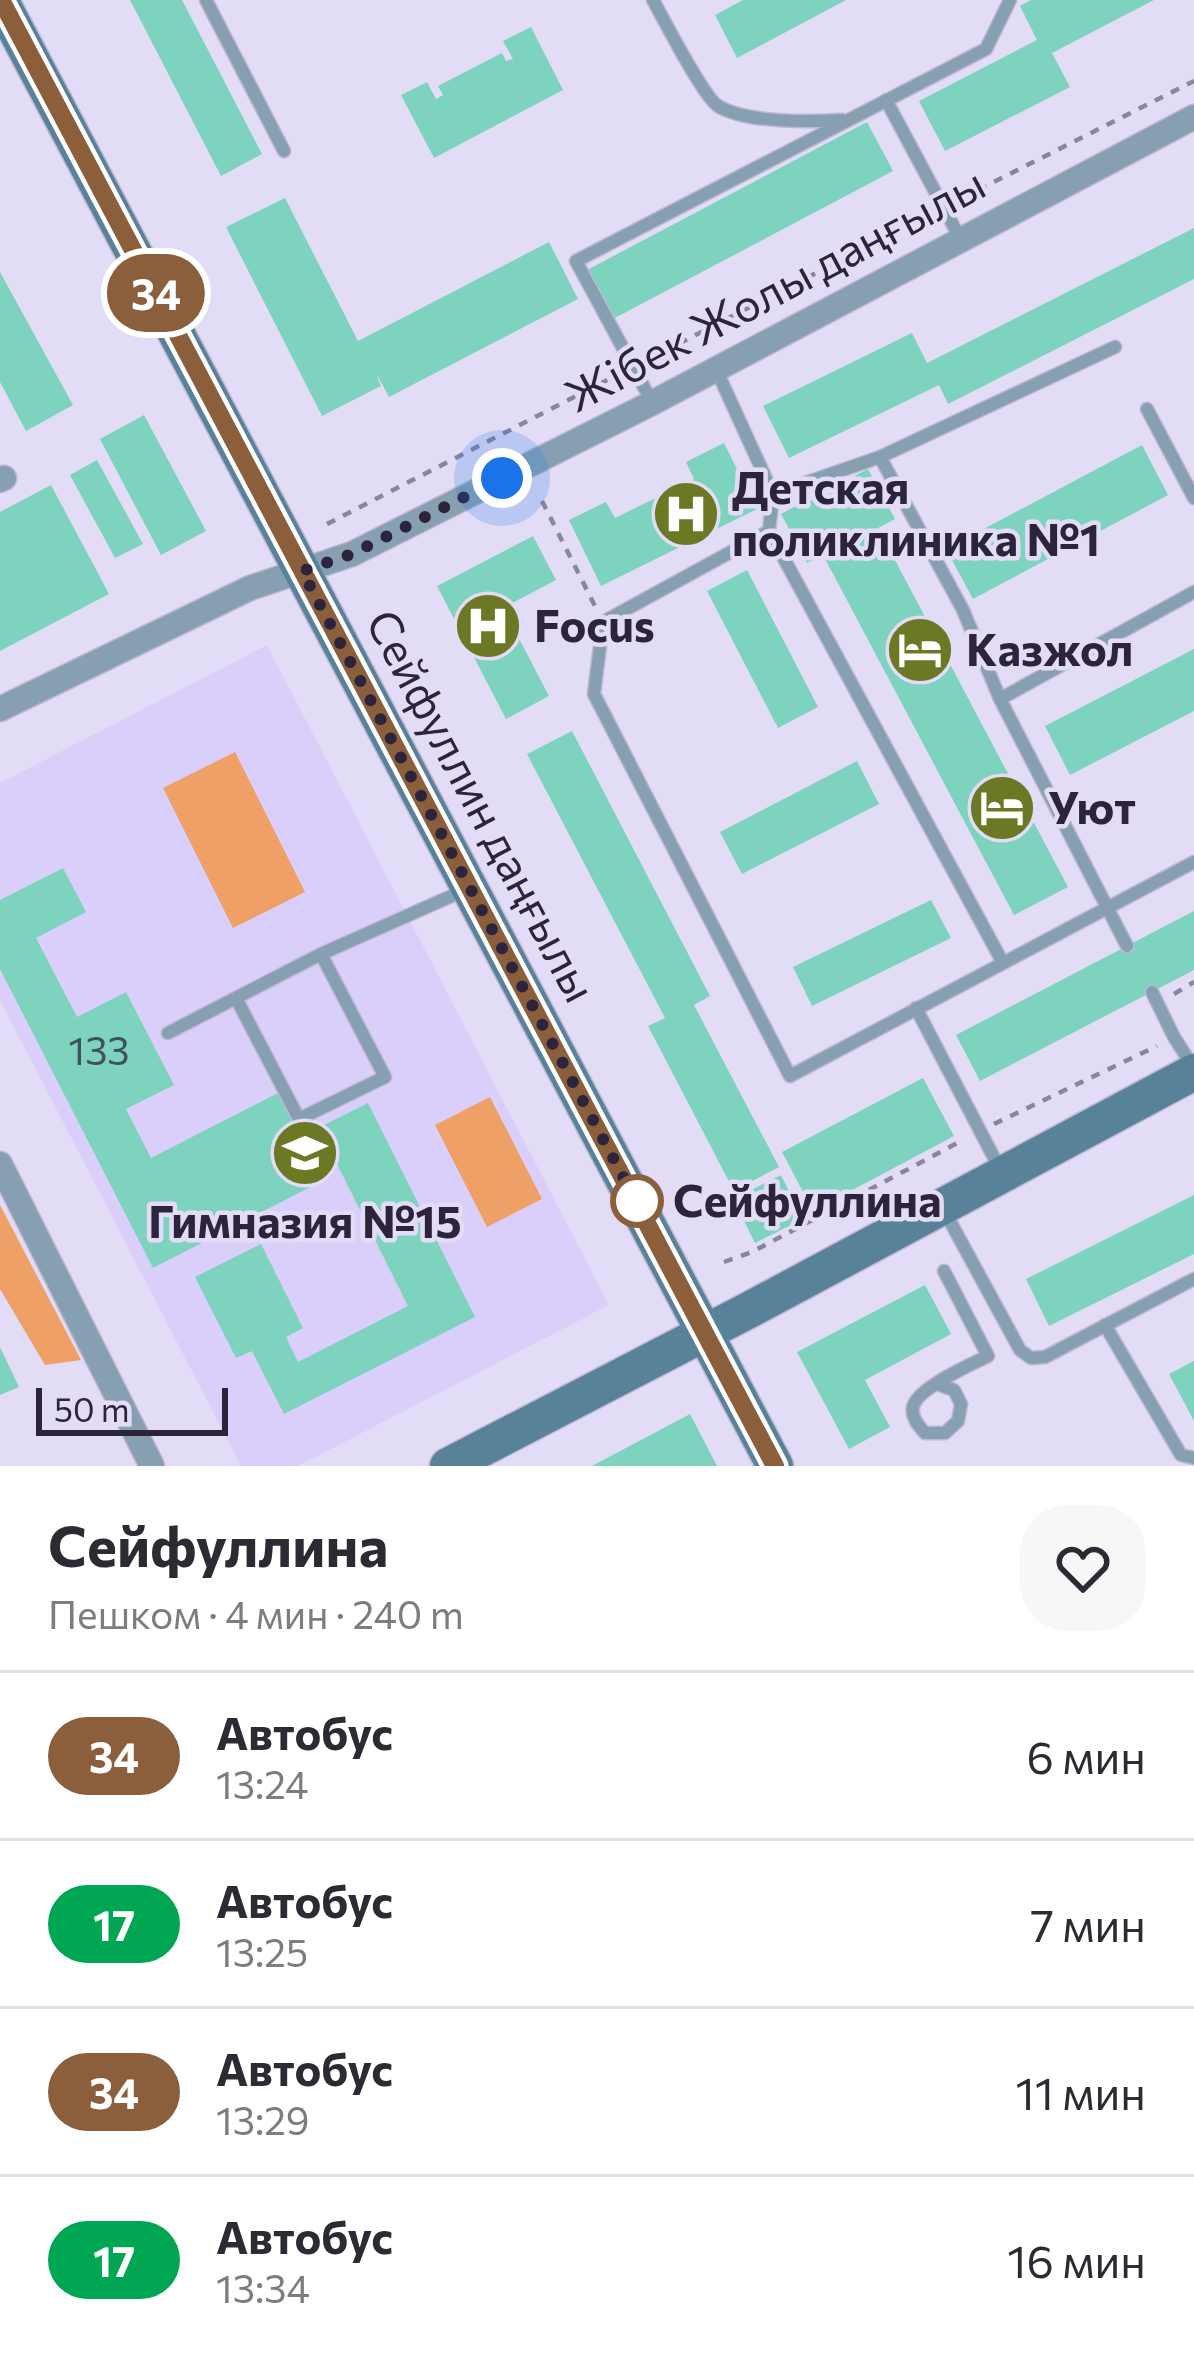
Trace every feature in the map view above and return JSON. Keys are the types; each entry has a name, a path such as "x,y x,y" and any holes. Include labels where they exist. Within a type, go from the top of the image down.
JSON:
{"main road":[{"name":"Сейфуллин даңғылы","path":"1,0 775,1466"},
{"path":"448,1466 1194,1070"}],"street":[{"name":"Жібек Жолы даңғылы","path":"0,709 250,588 352,554 652,403 1194,117"},
{"path":"0,1164 152,1466"}],"lane":[{"path":"206,0 284,152"},
{"path":"652,0 716,105 799,123 849,120"},
{"path":"652,403 575,261 986,49 1010,0"},
{"path":"886,100 961,241"},
{"path":"773,494 880,458 1115,347"},
{"path":"716,369 773,494 769,531 1003,963"},
{"path":"1147,409 1194,497"},
{"path":"880,458 963,610 1000,699 1126,946"},
{"path":"769,531 603,622 594,694 790,1076 1194,862"},
{"path":"1000,699 1194,592"},
{"path":"168,1033 321,954 471,887"},
{"path":"236,998 299,1119 385,1077 321,954"},
{"path":"1152,992 1194,1070"},
{"path":"916,1008 1002,1174"},
{"path":"942,1207 1020,1350 1031,1358 1045,1357 1194,1279"},
{"path":"937,1384 954,1390 961,1403 958,1421 945,1433 926,1433 914,1421 913,1406 921,1392 988,1356 944,1270"},
{"path":"1105,1325 1181,1455 1194,1458"}],"path":[{"path":"327,524 1194,81"},
{"path":"542,501 603,622"},
{"path":"1174,993 1194,982"},
{"path":"724,1262 1174,1037"}],"shaded area":[{"name":"Гимназия №15","path":"267,645 609,1305 298,1466 241,1466 0,1000 0,783"},
{"path":"235,752 305,892 233,928 163,788"},
{"path":"490,1097 542,1199 487,1227 435,1125"},
{"path":"0,1205 81,1360 45,1365 0,1289"}],"building":[{"path":"130,0 182,0 262,154 221,176"},
{"path":"743,0 846,0 737,58 715,15"},
{"path":"1031,0 1154,0 1052,53 1070,87 945,151 919,101 1037,40 1020,6"},
{"path":"531,27 563,90 434,158 401,95 427,82 436,99 443,95 438,86 502,53 506,61 513,59 503,41"},
{"path":"867,122 893,171 613,319 587,270"},
{"path":"285,198 358,341 549,242 578,299 389,397 376,373 381,386 322,416 226,227"},
{"path":"1194,228 1194,279 948,404 939,385 789,458 763,406 912,333 927,363"},
{"path":"0,272 73,405 26,431 0,382"},
{"path":"144,415 206,531 161,555 100,439"},
{"name":"Детская поликлиника №1","path":"724,443 757,509 601,586 569,520 606,502 615,518 694,479 686,462"},
{"path":"1142,445 1168,495 973,599 946,549"},
{"path":"97,460 143,544 115,558 70,475"},
{"path":"868,469 895,519 878,528 1068,887 1014,915 823,555 807,563 781,514 807,500 818,500"},
{"path":"51,485 109,594 0,651 0,512"},
{"path":"533,536 556,580 503,608 549,696 506,719 437,586"},
{"path":"747,570 818,707 778,728 707,591"},
{"path":"1194,649 1194,711 1070,775 1045,726"},
{"path":"572,731 710,996 694,1005 779,1167 734,1191 648,1026 665,1018 527,754"},
{"path":"857,761 879,804 742,874 720,832"},
{"path":"63,868 86,912 36,938 77,1017 126,992 174,1085 126,1109 151,1158 280,1092 313,1157 329,1149 318,1128 368,1103 475,1317 284,1414 252,1351 236,1358 195,1277 261,1244 303,1328 286,1337 298,1362 408,1306 336,1162 319,1171 324,1180 153,1268 0,969 0,900"},
{"path":"931,900 951,938 812,1006 793,967"},
{"path":"1194,911 1194,970 980,1081 956,1035"},
{"path":"923,1078 954,1136 813,1211 782,1152"},
{"path":"781,1175 803,1219 755,1243 733,1199"},
{"path":"1194,1195 1194,1254 1049,1326 1026,1279"},
{"path":"925,1285 951,1334 865,1380 890,1427 849,1449 797,1352"},
{"path":"0,1347 19,1387 0,1395"},
{"path":"1194,1361 1194,1421 1169,1374"},
{"path":"690,1414 717,1466 592,1466"}],"bus line":[{"name":"34","path":"1,0 775,1466"}],"place":[{"name":"Детская поликлиника №1","path":"686,514"},
{"name":"Focus","path":"488,626"},
{"name":"Казжол","path":"920,650"},
{"name":"Уют","path":"1002,808"},
{"name":"Гимназия №15","path":"305,1153"},
{"name":"Сейфуллина","path":"637,1201"}],"route":[{"path":"502,478 352,554 302,571 638,1205 637,1201"}]}
